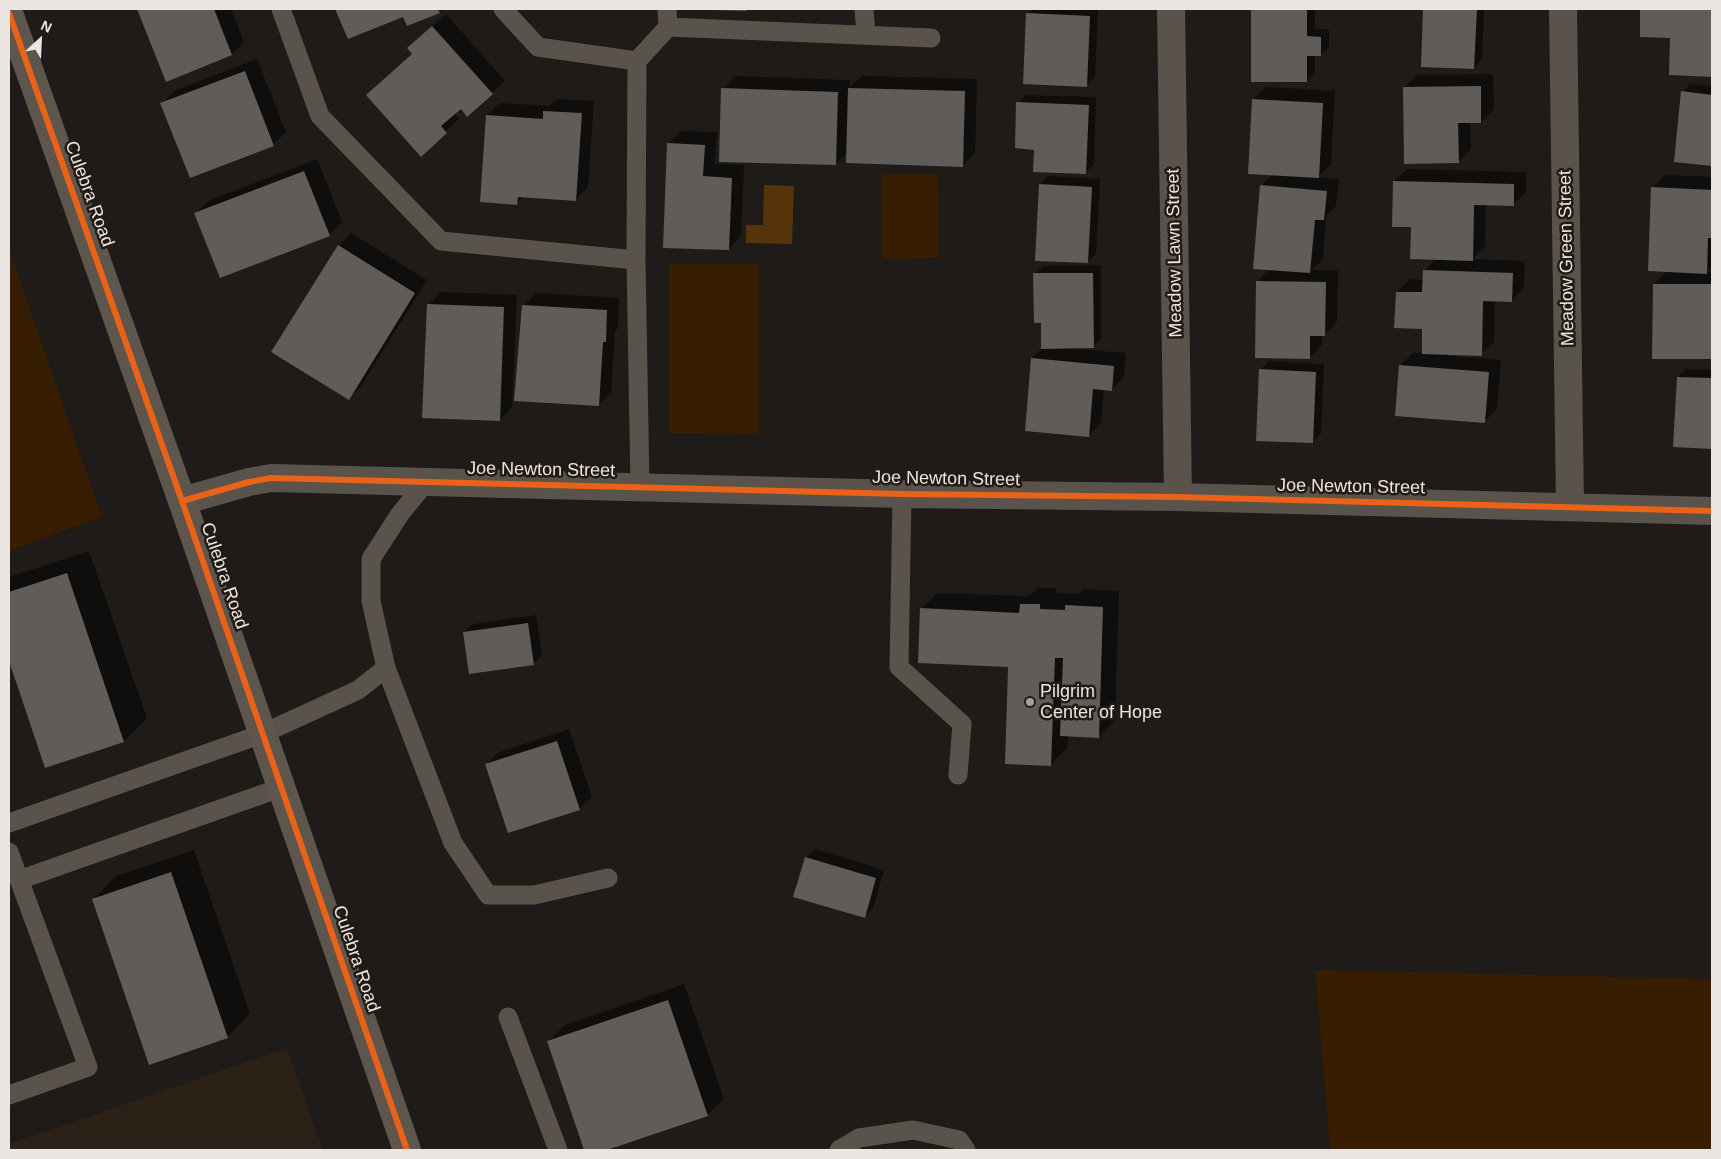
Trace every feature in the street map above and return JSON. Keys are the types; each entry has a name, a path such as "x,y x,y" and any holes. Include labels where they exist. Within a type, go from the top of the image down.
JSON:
{"main road":[{"name":"Culebra Road","path":"9,13 182,501 407,1150"}],"street":[{"name":"Meadow Lawn Street","path":"1172,9 1178,498"},
{"name":"Meadow Green Street","path":"1563,9 1570,508"},
{"name":"Joe Newton Street","path":"182,501 249,482 271,478 902,494 1178,498 1712,511"}],"lane":[{"path":"281,9 320,116 441,241 636,260"},
{"path":"503,9 538,47 637,61"},
{"path":"864,9 866,35"},
{"path":"640,487 636,260 637,61 667,18 866,35 931,38"},
{"path":"426,482 400,514 371,559 371,601 386,668 453,843 488,895 534,895 608,878"},
{"path":"902,494 899,667 962,724 958,775"},
{"path":"9,823 262,734 358,690 386,668"},
{"path":"19,880 280,788"},
{"path":"9,852 88,1067 9,1095"},
{"path":"508,1017 558,1150"},
{"path":"839,1150 859,1138 912,1130 959,1140 966,1150"}],"shaded area":[{"path":"881,174 938,174 939,258 882,259"},
{"path":"764,185 794,186 792,244 746,243 746,225 763,225"},
{"path":"9,249 102,517 9,551"},
{"path":"669,264 759,264 759,434 669,433"},
{"path":"1315,970 1712,979 1712,1150 1330,1150"},
{"path":"287,1048 323,1150 9,1150 9,1144"}],"building":[{"path":"137,9 214,9 232,55 166,82"},
{"path":"335,9 438,9 440,13 407,26 403,17 348,39"},
{"path":"711,9 747,9 746,11"},
{"path":"1251,9 1307,9 1307,36 1321,37 1321,56 1307,56 1307,82 1251,82"},
{"path":"1423,9 1477,9 1474,69 1421,67"},
{"path":"1640,9 1712,9 1712,77 1669,75 1670,38 1640,37"},
{"path":"1026,13 1090,16 1087,87 1023,84"},
{"path":"432,26 493,94 467,117 461,109 441,126 447,133 421,157 366,95 412,54 407,48"},
{"path":"245,71 274,146 190,178 160,103"},
{"path":"1481,86 1481,123 1458,123 1459,163 1404,164 1403,87"},
{"path":"721,88 838,92 836,165 719,162"},
{"path":"848,88 965,91 963,167 846,163"},
{"path":"1681,91 1712,95 1712,166 1674,162"},
{"path":"1252,99 1323,103 1319,178 1248,174"},
{"path":"1016,102 1089,105 1086,174 1033,172 1034,150 1015,148"},
{"path":"543,111 582,113 576,201 518,197 517,205 480,202 486,115 543,119"},
{"path":"667,143 705,145 703,176 732,178 729,250 663,248"},
{"path":"304,171 330,236 220,278 194,213"},
{"path":"1393,181 1514,184 1514,206 1474,205 1473,261 1410,259 1411,227 1392,227"},
{"path":"1039,184 1092,187 1088,263 1035,261"},
{"path":"1260,185 1327,191 1324,220 1315,220 1310,273 1253,269"},
{"path":"1651,187 1712,190 1712,238 1708,238 1707,274 1648,271"},
{"path":"338,245 415,293 349,400 271,352"},
{"path":"1423,270 1513,273 1512,302 1483,301 1482,356 1422,354 1422,329 1394,328 1396,292 1422,292"},
{"path":"1033,273 1093,273 1094,348 1041,349 1041,323 1034,323"},
{"path":"1256,281 1326,282 1325,336 1310,336 1310,359 1255,358"},
{"path":"1653,284 1712,284 1712,359 1652,359"},
{"path":"427,304 504,307 500,421 422,418"},
{"path":"522,305 607,310 606,342 603,342 599,406 514,401"},
{"path":"1031,358 1114,366 1112,391 1093,389 1089,437 1025,431"},
{"path":"1399,365 1489,372 1485,423 1395,416"},
{"path":"1259,369 1316,372 1313,443 1256,441"},
{"path":"1677,377 1712,378 1712,449 1673,447"},
{"path":"67,573 124,742 45,768 9,661 9,592"},
{"name":"Pilgrim Center of Hope","path":"1020,604 1040,604 1040,609 1065,610 1065,605 1103,607 1099,738 1060,736 1063,658 1055,658 1051,766 1005,764 1008,667 918,663 920,608 1019,613"},
{"path":"528,623 534,665 469,674 463,632"},
{"path":"557,741 580,810 508,833 485,764"},
{"path":"805,857 876,878 865,918 793,897"},
{"path":"171,872 228,1038 149,1065 92,899"},
{"path":"668,1000 708,1116 607,1150 584,1150 547,1041"}],"cycle path":[{"path":"9,13 182,501 407,1150"},
{"path":"182,501 249,482 271,478 902,494 1178,497 1712,511"}],"place":[{"name":"Pilgrim Center of Hope","path":"1030,702"}]}
